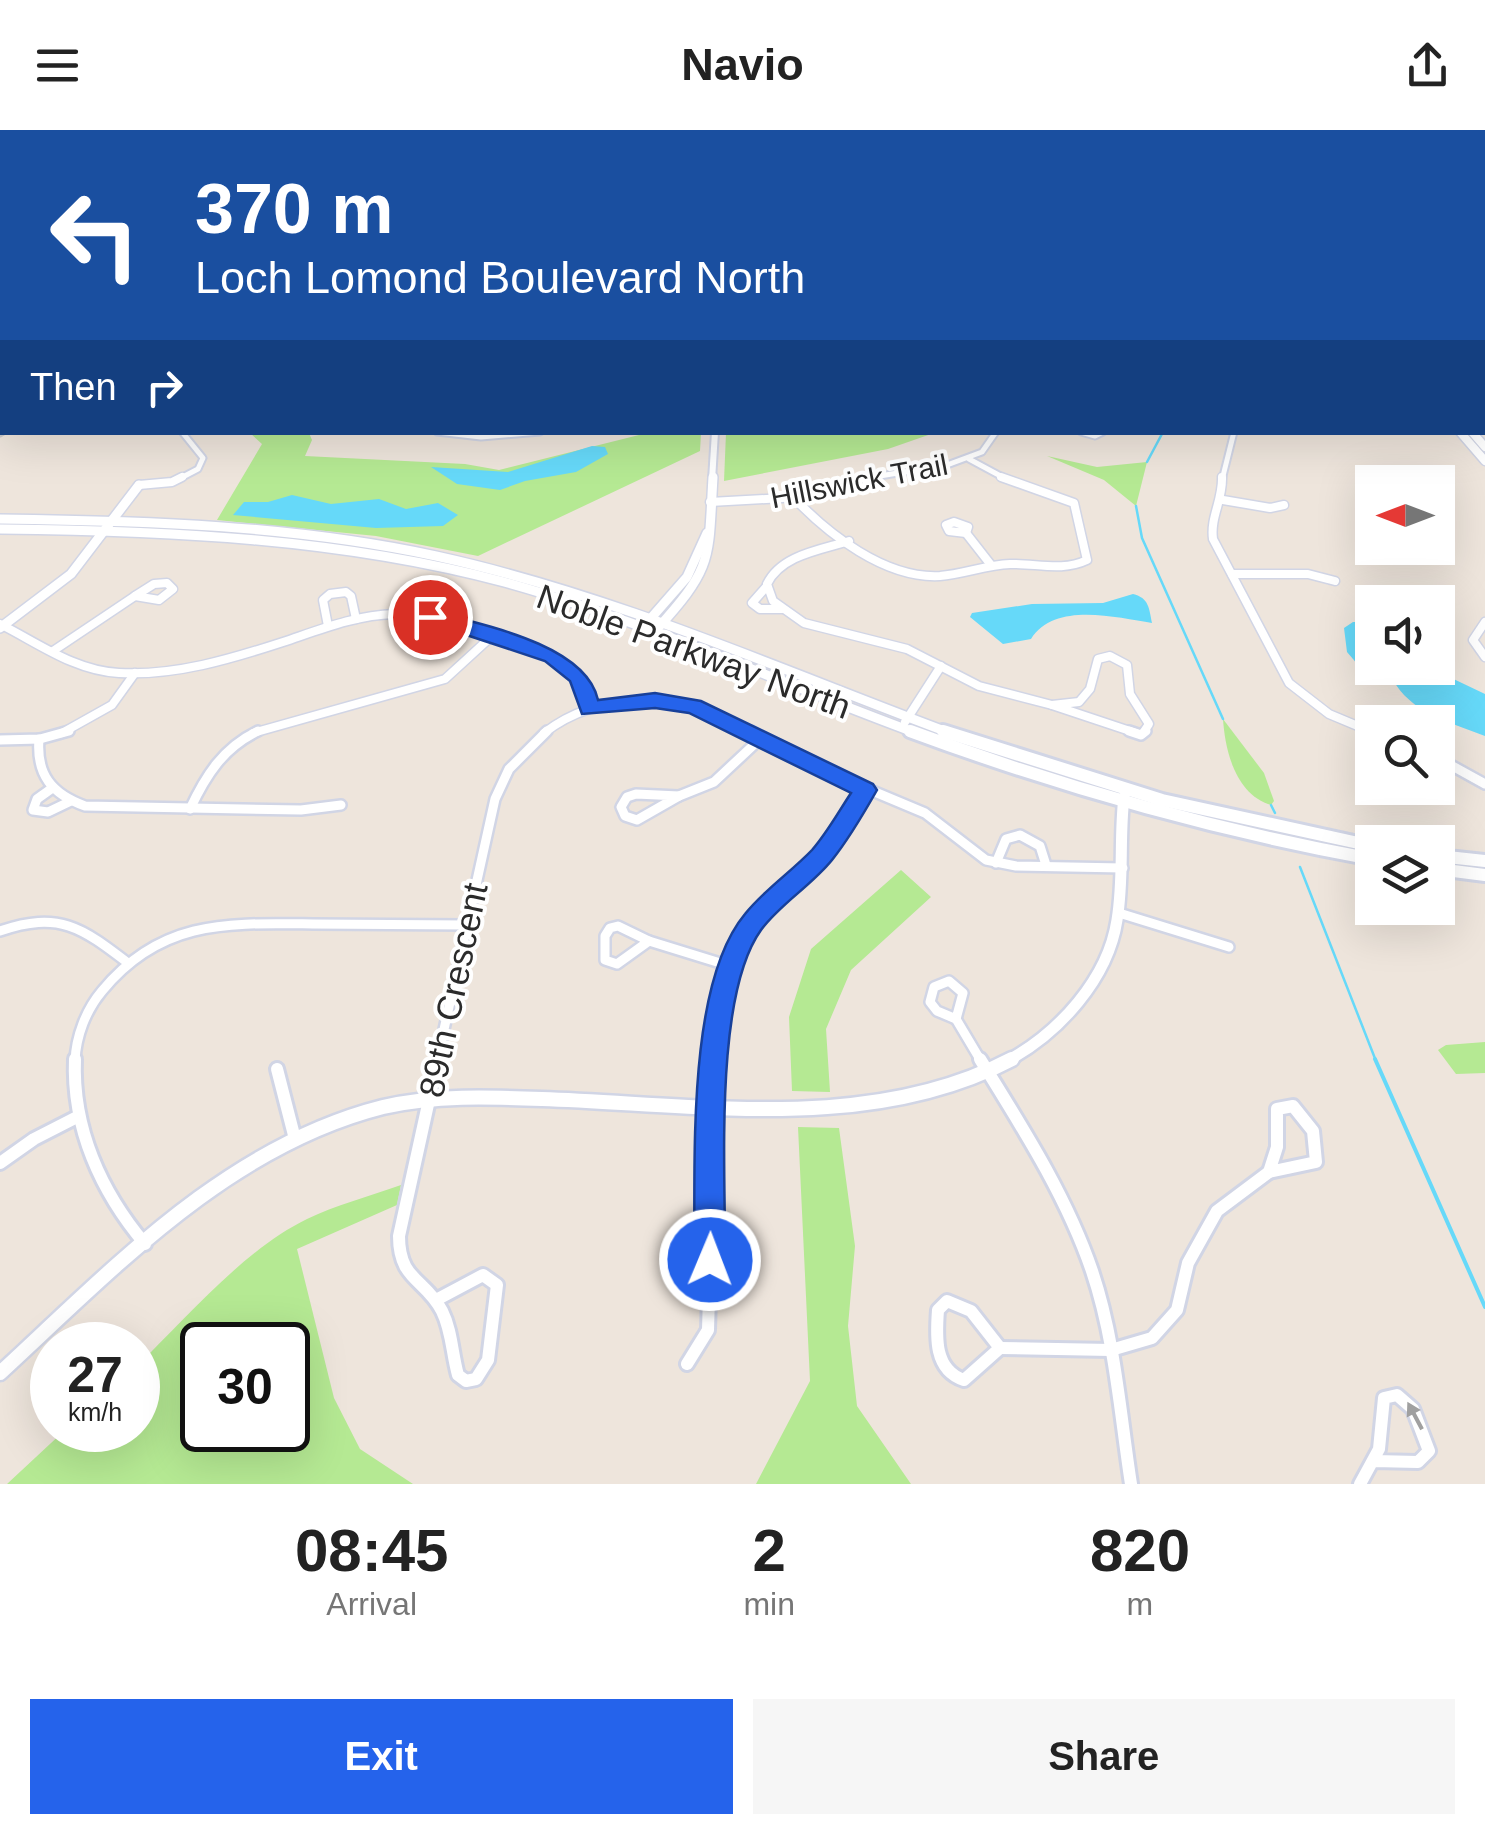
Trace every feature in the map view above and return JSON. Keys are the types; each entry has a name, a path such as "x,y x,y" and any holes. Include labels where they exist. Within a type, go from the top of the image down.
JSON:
{"main road":[{"path":"1463,435 1485,461"},
{"name":"Noble Parkway North","path":"0,519 289,533 406,550 526,578 905,722 1124,797 1290,844 1355,856"},
{"name":"Noble Parkway North","path":"0,529 111,526"},
{"name":"Noble Parkway North","path":"1124,797 1355,843"},
{"path":"1455,858 1485,862"},
{"path":"1455,871 1485,875"}],"street":[{"path":"184,435 202,458 198,469 172,482 139,485 70,574 1,626 84,668 135,673 235,656 356,619 393,614 430,617 537,650 566,665 585,688 590,708"},
{"path":"463,435 505,435"},
{"path":"651,627 687,578 707,532 715,435"},
{"name":"Hillswick Trail","path":"710,502 792,496 969,458 989,445 994,435"},
{"path":"1233,435 1223,474 1223,500 1210,530 1289,683 1329,714 1355,725"},
{"path":"792,496 814,519 887,567 916,575 946,576 992,566 1074,566 1086,560 1089,550 1078,528 1076,507 1069,500 1001,477 969,458"},
{"path":"1223,500 1270,508 1284,504"},
{"path":"966,533 992,566"},
{"path":"782,609 760,609 752,603 767,586 773,570 788,561 849,541"},
{"path":"1232,574 1308,574 1335,580"},
{"path":"767,586 770,598 782,609 824,630 892,644 994,692 1052,705 1127,734 1141,735 1149,729 1130,694 1127,665 1117,657 1098,659 1090,689 1079,702 1052,705"},
{"path":"328,626 323,600 335,592 351,596 356,619"},
{"path":"54,651 135,596"},
{"path":"1485,622 1473,640 1485,657"},
{"path":"190,809 214,761 234,742 260,730 445,679 492,636"},
{"path":"905,722 941,666"},
{"path":"0,740 39,739 73,729 104,712 126,691 135,673"},
{"name":"89th Crescent","path":"436,1300 483,1275 497,1285 488,1360 476,1379 466,1380 458,1375 452,1339 436,1300 406,1275 398,1250 495,799 510,766 544,731 590,708 634,701 674,702 712,712 866,790 938,821 976,854 996,863"},
{"path":"679,796 642,819 625,816 622,810 624,800 636,794 694,794 718,780 760,738"},
{"path":"39,739 40,774 51,789 71,802 101,808 190,809 301,810 341,805"},
{"path":"1455,767 1485,784"},
{"path":"51,789 36,799 33,810 50,812 71,802"},
{"path":"687,1364 708,1330 712,1105 720,1006 730,966 752,923 823,854 866,790"},
{"path":"0,1372 145,1244 225,1180 295,1139 366,1112 429,1099 492,1097 859,1107 939,1092 987,1073 1041,1038 1088,990 1104,962 1119,913 1124,797"},
{"path":"1046,865 1040,846 1020,835 1006,839 996,863 1046,865 1123,868"},
{"path":"1119,913 1229,947"},
{"path":"0,931 36,920 70,922 128,963"},
{"path":"145,1244 94,1166 79,1116 72,1064 82,1022 109,982 128,963 170,938 215,924 467,925"},
{"path":"648,941 617,964 606,960 605,936 610,928 618,926 648,941 730,966"},
{"path":"956,1020 1076,1229 1092,1271 1111,1350 1131,1484"},
{"path":"277,1070 295,1139"},
{"path":"1000,1348 959,1301 947,1301 938,1310 936,1332 943,1366 959,1380 973,1376 1000,1348 1111,1350 1134,1346 1166,1326 1177,1310 1188,1263 1217,1212 1269,1172 1310,1166 1319,1157 1308,1120 1293,1106 1277,1109 1277,1147 1269,1172"},
{"path":"0,1164 34,1139 79,1116"},
{"path":"1360,1484 1382,1437 1381,1405 1384,1398 1397,1395 1413,1409 1429,1451 1418,1462 1374,1460"}],"green space":[{"path":"252,435 310,435 312,440 305,456 465,464 499,470 639,435 701,435 700,451 478,556 376,536 217,520 262,444"},
{"path":"726,435 928,435 888,449 724,481"},
{"path":"1047,456 1097,467 1147,462 1136,506 1104,480"},
{"path":"1223,719 1264,773 1274,801 1271,805 1259,800 1241,782 1226,745"},
{"path":"901,870 931,897 851,970 826,1029 830,1092 792,1091 789,1017 811,949"},
{"path":"1485,1042 1485,1073 1456,1074 1438,1050 1446,1045"},
{"path":"798,1127 839,1128 855,1246 848,1326 857,1406 911,1484 756,1484 810,1381"},
{"path":"401,1185 397,1205 297,1249 334,1398 360,1449 413,1484 7,1484 41,1452 160,1452 160,1343 180,1323 180,1452 310,1452 310,1322 181,1322 261,1248 284,1232 341,1205"}],"water":[{"path":"592,446 605,447 608,454 576,472 500,490 457,484 431,467 508,472"},
{"path":"292,495 331,504 379,499 406,509 438,503 458,515 443,526 376,528 233,515 244,502 268,502"},
{"path":"1133,594 1145,601 1152,623 1071,616 1042,627 1031,639 1003,644 970,617 972,613 1032,604 1103,603"},
{"path":"1355,622 1355,661 1347,652 1344,628"},
{"path":"1455,680 1485,694 1485,736 1455,724 1455,705 1416,705 1397,685 1455,685"}],"waterway":[{"path":"1147,462 1161,435"},
{"path":"1136,506 1142,538 1223,719"},
{"path":"1271,805 1275,813"},
{"path":"1300,867 1376,1061"},
{"path":"1375,1059 1485,1307"}],"route":[{"path":"430,617 552,656 577,676 590,708 655,700 693,706 866,790 823,854 752,923 730,966 720,1006 712,1105 710,1260"}]}
